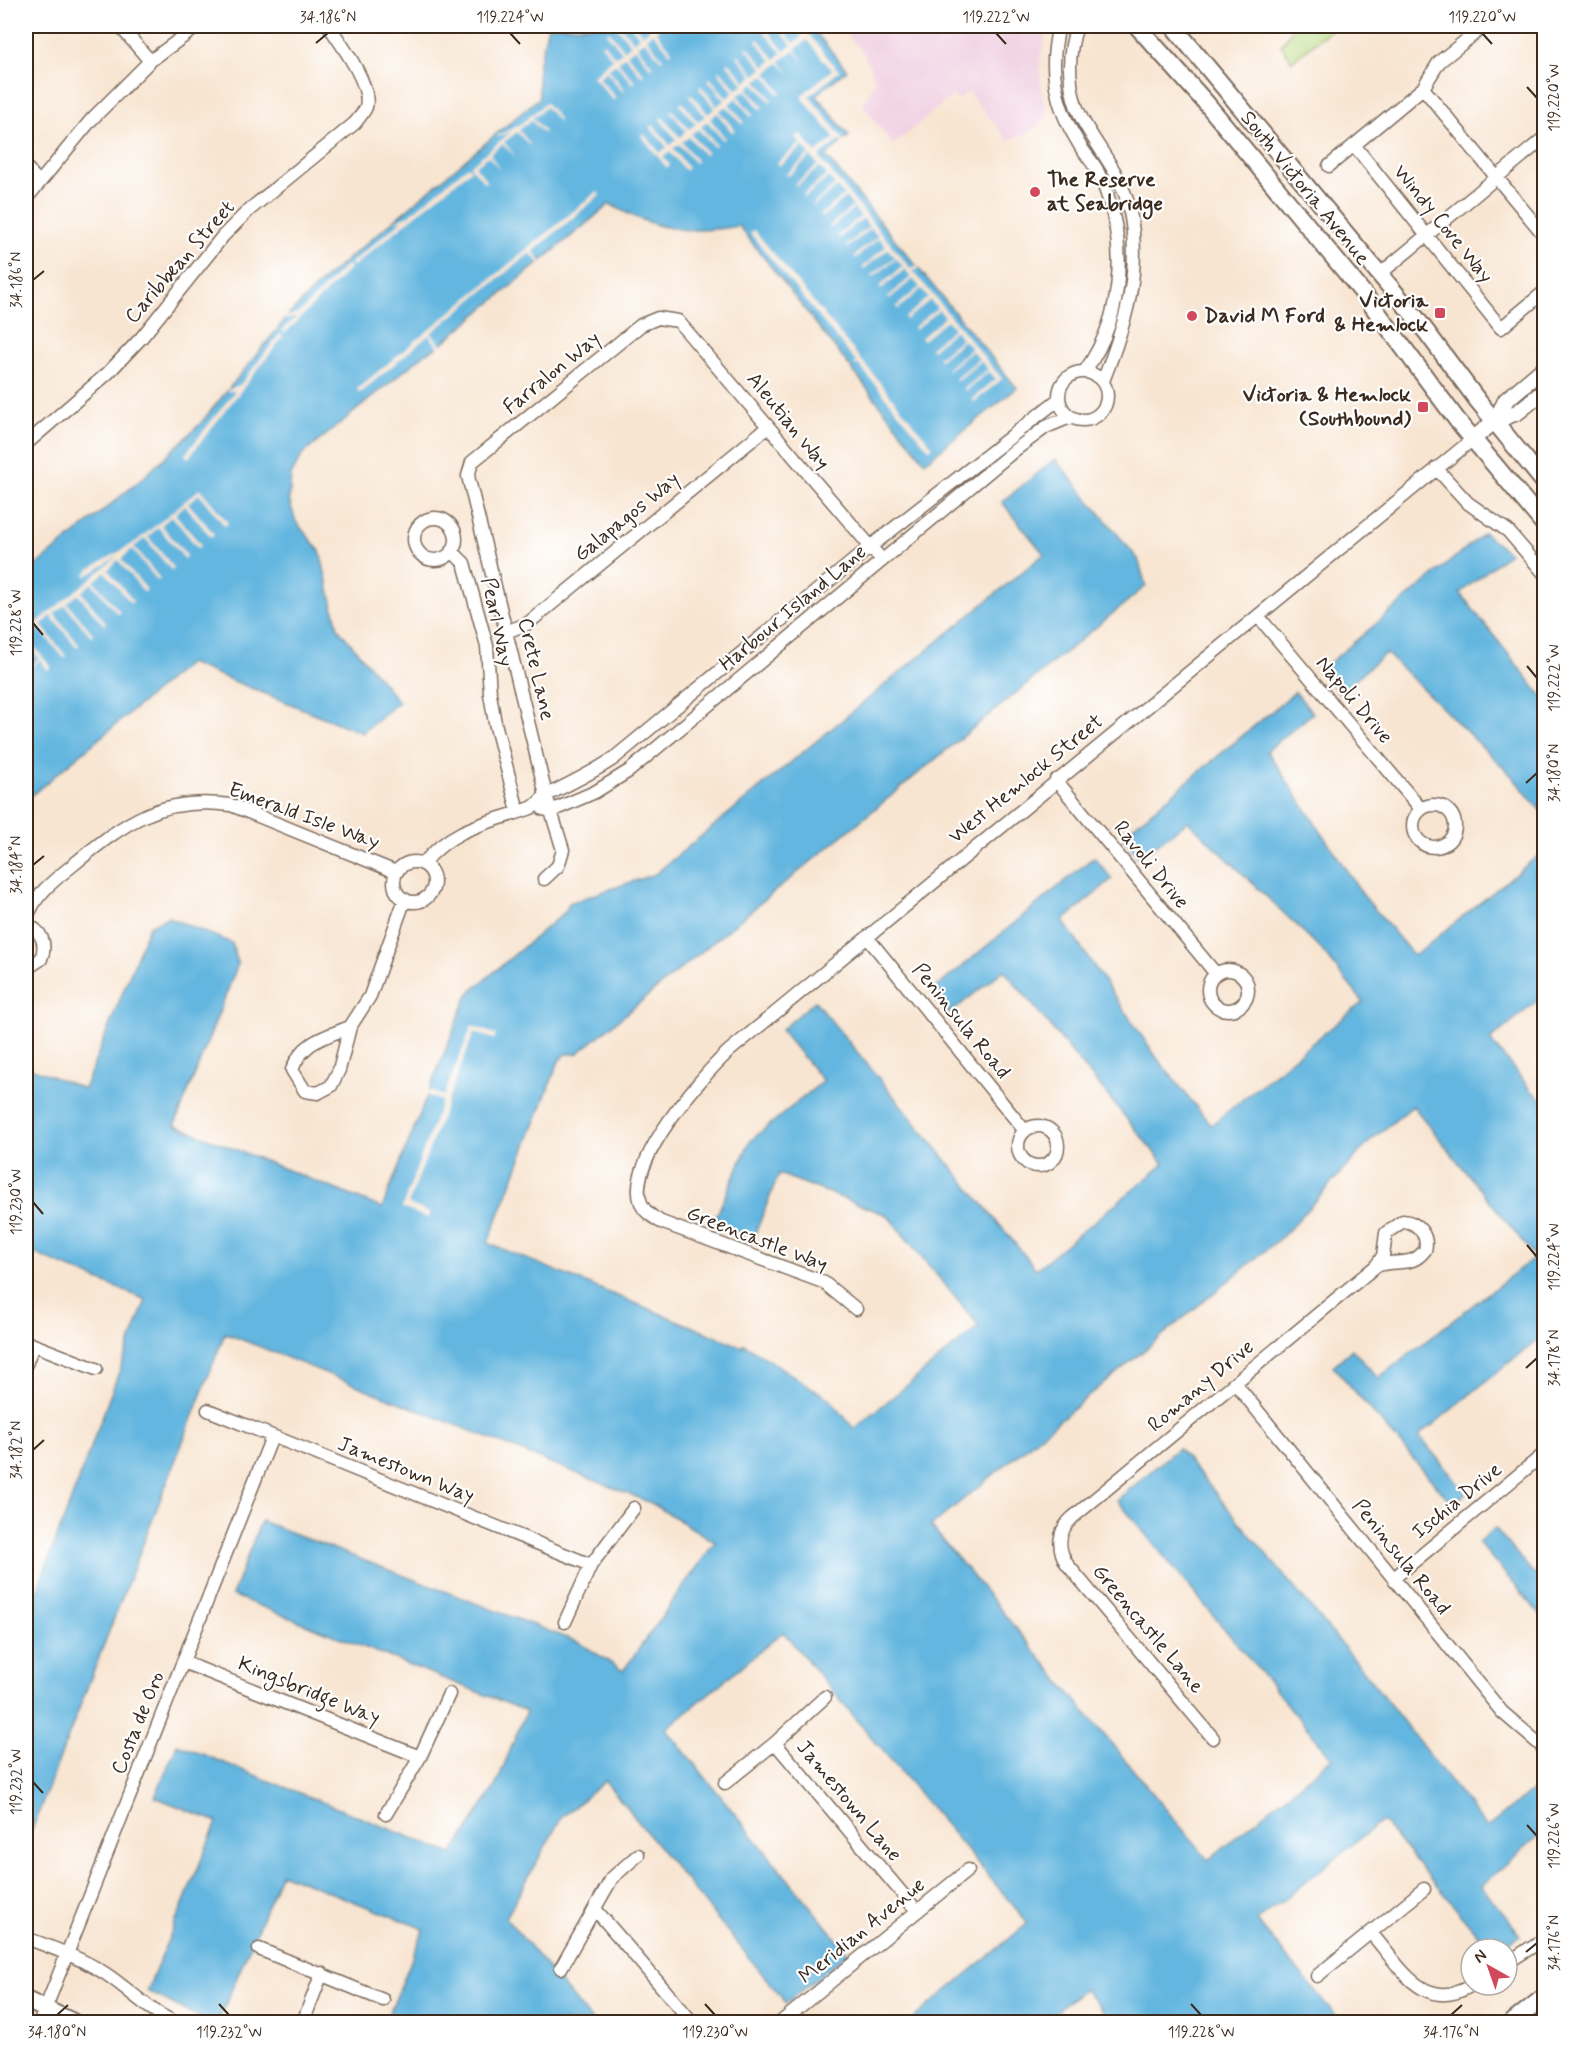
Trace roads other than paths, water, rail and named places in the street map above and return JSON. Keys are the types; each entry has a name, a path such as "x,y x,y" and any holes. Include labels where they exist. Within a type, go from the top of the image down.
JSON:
{"main road":[{"name":"South Victoria Avenue","path":"1137,26 1207,104 1363,293 1473,439 1545,524"},
{"name":"South Victoria Avenue","path":"1173,26 1380,274 1545,482"},
{"path":"1513,2022 1545,1997"},
{"path":"26,2000 42,2015 73,2022"}],"street":[{"path":"120,26 150,61"},
{"path":"26,199 91,120 150,61 198,26"},
{"name":"Caribbean Street","path":"28,437 108,373 142,337 223,236 249,210 355,123 365,108 367,94 358,74 329,26"},
{"path":"1059,26 1053,49 1054,85 1063,116 1096,169 1110,202 1118,238 1119,275 1113,313 1100,350 1085,371 1067,377 1059,391 1061,406 1070,417 1085,420 1100,414 1107,401 1103,381 1126,317 1134,283 1135,246 1130,210 1118,176 1082,118 1072,87 1069,52 1077,26"},
{"path":"1329,166 1423,88 1439,62 1484,26"},
{"path":"1423,88 1545,235"},
{"path":"1380,274 1545,138"},
{"name":"Windy Cove Way","path":"1354,145 1501,328 1545,292"},
{"path":"26,167 39,183"},
{"name":"Aleutian Way","path":"658,318 678,321 882,560"},
{"name":"Farralon Way","path":"471,462 641,325 658,318"},
{"name":"West Hemlock Street","path":"1495,421 1506,400 1545,368"},
{"path":"1085,371 1103,381"},
{"name":"West Hemlock Street","path":"643,1207 639,1194 639,1176 680,1104 729,1051 1436,468 1495,421 1518,412 1545,391"},
{"name":"Harbour Island Lane","path":"533,807 546,795 576,783 613,759 870,547 1059,399"},
{"name":"Harbour Island Lane","path":"423,864 436,848 464,829 533,807 551,811 595,792 629,771 1015,450 1046,427 1070,417"},
{"name":"Galapagos Way","path":"508,631 527,624 768,427"},
{"name":"Crete Lane","path":"471,462 468,476 508,631 546,795 563,850 558,866 544,879"},
{"path":"1436,468 1468,503 1508,531 1545,573"},
{"name":"Pearl Way","path":"452,551 464,563 487,646 490,694 495,723 518,811"},
{"name":"Napoli Drive","path":"1258,616 1421,809"},
{"name":"Ravoli Drive","path":"1056,780 1216,974"},
{"name":"Emerald Isle Way","path":"26,969 41,959 44,945 38,931 26,923 30,908 48,885 118,828 142,815 182,804 207,802 231,806 396,872"},
{"path":"405,864 423,864 432,874 433,887 430,894 418,901 405,899 396,890 396,872 405,864"},
{"path":"350,1027 310,1044 297,1055 292,1070 304,1091 318,1093 331,1086 342,1063 350,1027 370,996 405,899"},
{"name":"Peninsula Road","path":"867,937 1025,1131"},
{"name":"Greencastle Way","path":"643,1207 661,1222 823,1282 856,1308"},
{"path":"1411,1222 1424,1234 1425,1250 1413,1261 1376,1266 1383,1256 1386,1233 1397,1224 1411,1222"},
{"name":"Romany Drive","path":"1060,1542 1062,1530 1072,1518 1376,1266"},
{"path":"26,1364 29,1343 96,1369"},
{"name":"Peninsula Road","path":"1235,1383 1502,1712 1545,1748"},
{"name":"Jamestown Way","path":"208,1410 591,1565"},
{"name":"Costa de Oro","path":"42,2015 68,1955 272,1437"},
{"name":"Ischia Drive","path":"1394,1578 1545,1454"},
{"path":"565,1622 591,1565 634,1508"},
{"name":"Greencastle Lane","path":"1060,1542 1067,1564 1213,1738"},
{"name":"Kingsbridge Way","path":"183,1662 420,1757"},
{"path":"386,1814 420,1757 449,1694"},
{"name":"Jamestown Lane","path":"726,1783 775,1743 825,1697"},
{"name":"Jamestown Lane","path":"775,1743 916,1911"},
{"path":"561,1968 612,1878 638,1855"},
{"name":"Meridian Avenue","path":"781,2022 968,1870"},
{"path":"1317,1976 1424,1889"},
{"path":"596,1909 692,2022"},
{"path":"1371,1933 1418,1986 1428,1993 1448,1996 1459,1991"},
{"path":"26,1938 68,1955 106,1975 144,2005 174,2022"},
{"path":"1519,1955 1545,1939"},
{"path":"260,1949 383,2000"},
{"path":"303,2022 322,1973"}],"water":[{"path":"548,26 810,26 847,70 816,95 849,136 826,156 1017,388 925,462 739,226 703,230 672,228 642,220 610,204 303,454 291,475 289,500 296,522 320,551 338,628 399,702 362,733 189,663 26,800 26,574 144,477 200,424 288,316 323,280 539,98 538,67"},
{"path":"1055,459 1138,559 1146,586 577,1054 565,1054 559,1061 488,1243 742,1347 744,1344 831,1400 854,1429 979,1326 887,1215 779,1174 753,1239 713,1223 750,1141 823,1081 781,1030 815,1001 1036,1269 1164,1164 1004,970 949,1014 931,992 1094,857 1112,879 1063,921 1159,1061 1211,1125 1363,1002 1320,948 1188,821 1139,858 1122,836 1295,692 1313,713 1267,751 1363,895 1414,956 1544,851 1544,995 1490,1040 1530,1089 1544,1102 1544,1334 1419,1436 1466,1493 1452,1504 1333,1366 1352,1349 1378,1378 1535,1257 1413,1106 1371,1140 1284,1235 931,1526 1208,1860 1332,1758 1117,1500 1178,1448 1362,1669 1487,1828 1544,1781 1544,1831 1481,1886 1521,1935 1518,1937 1480,1937 1382,1821 1257,1921 1341,2022 1113,2022 1084,1989 1043,2022 909,2022 1028,1923 783,1632 666,1729 848,1953 786,2003 605,1781 561,1818 506,1918 593,2022 386,2022 424,1929 281,1873 218,2022 208,2022 147,1991 217,1822 155,1797 177,1744 452,1854 496,1785 526,1711 232,1595 261,1521 580,1643 623,1671 715,1542 651,1503 225,1333 26,1845 26,1620 146,1300 26,1250 26,1066 84,1089 149,926 168,917 232,943 238,964 175,1125 382,1208 468,994 566,911 569,903 655,874 1044,554 1002,502"},
{"path":"1484,533 1509,553 1460,593 1544,699 1544,815 1510,774 1386,653 1339,693 1321,670"},
{"path":"1495,1528 1534,1574 1544,1566 1544,1619 1478,1542"}],"place":[{"name":"The Reserve at Seabridge","path":"1035,192"},
{"name":"Victoria & Hemlock","path":"1440,313"},
{"name":"David M Ford","path":"1192,316"},
{"name":"Victoria & Hemlock (Southbound)","path":"1423,407"}]}
